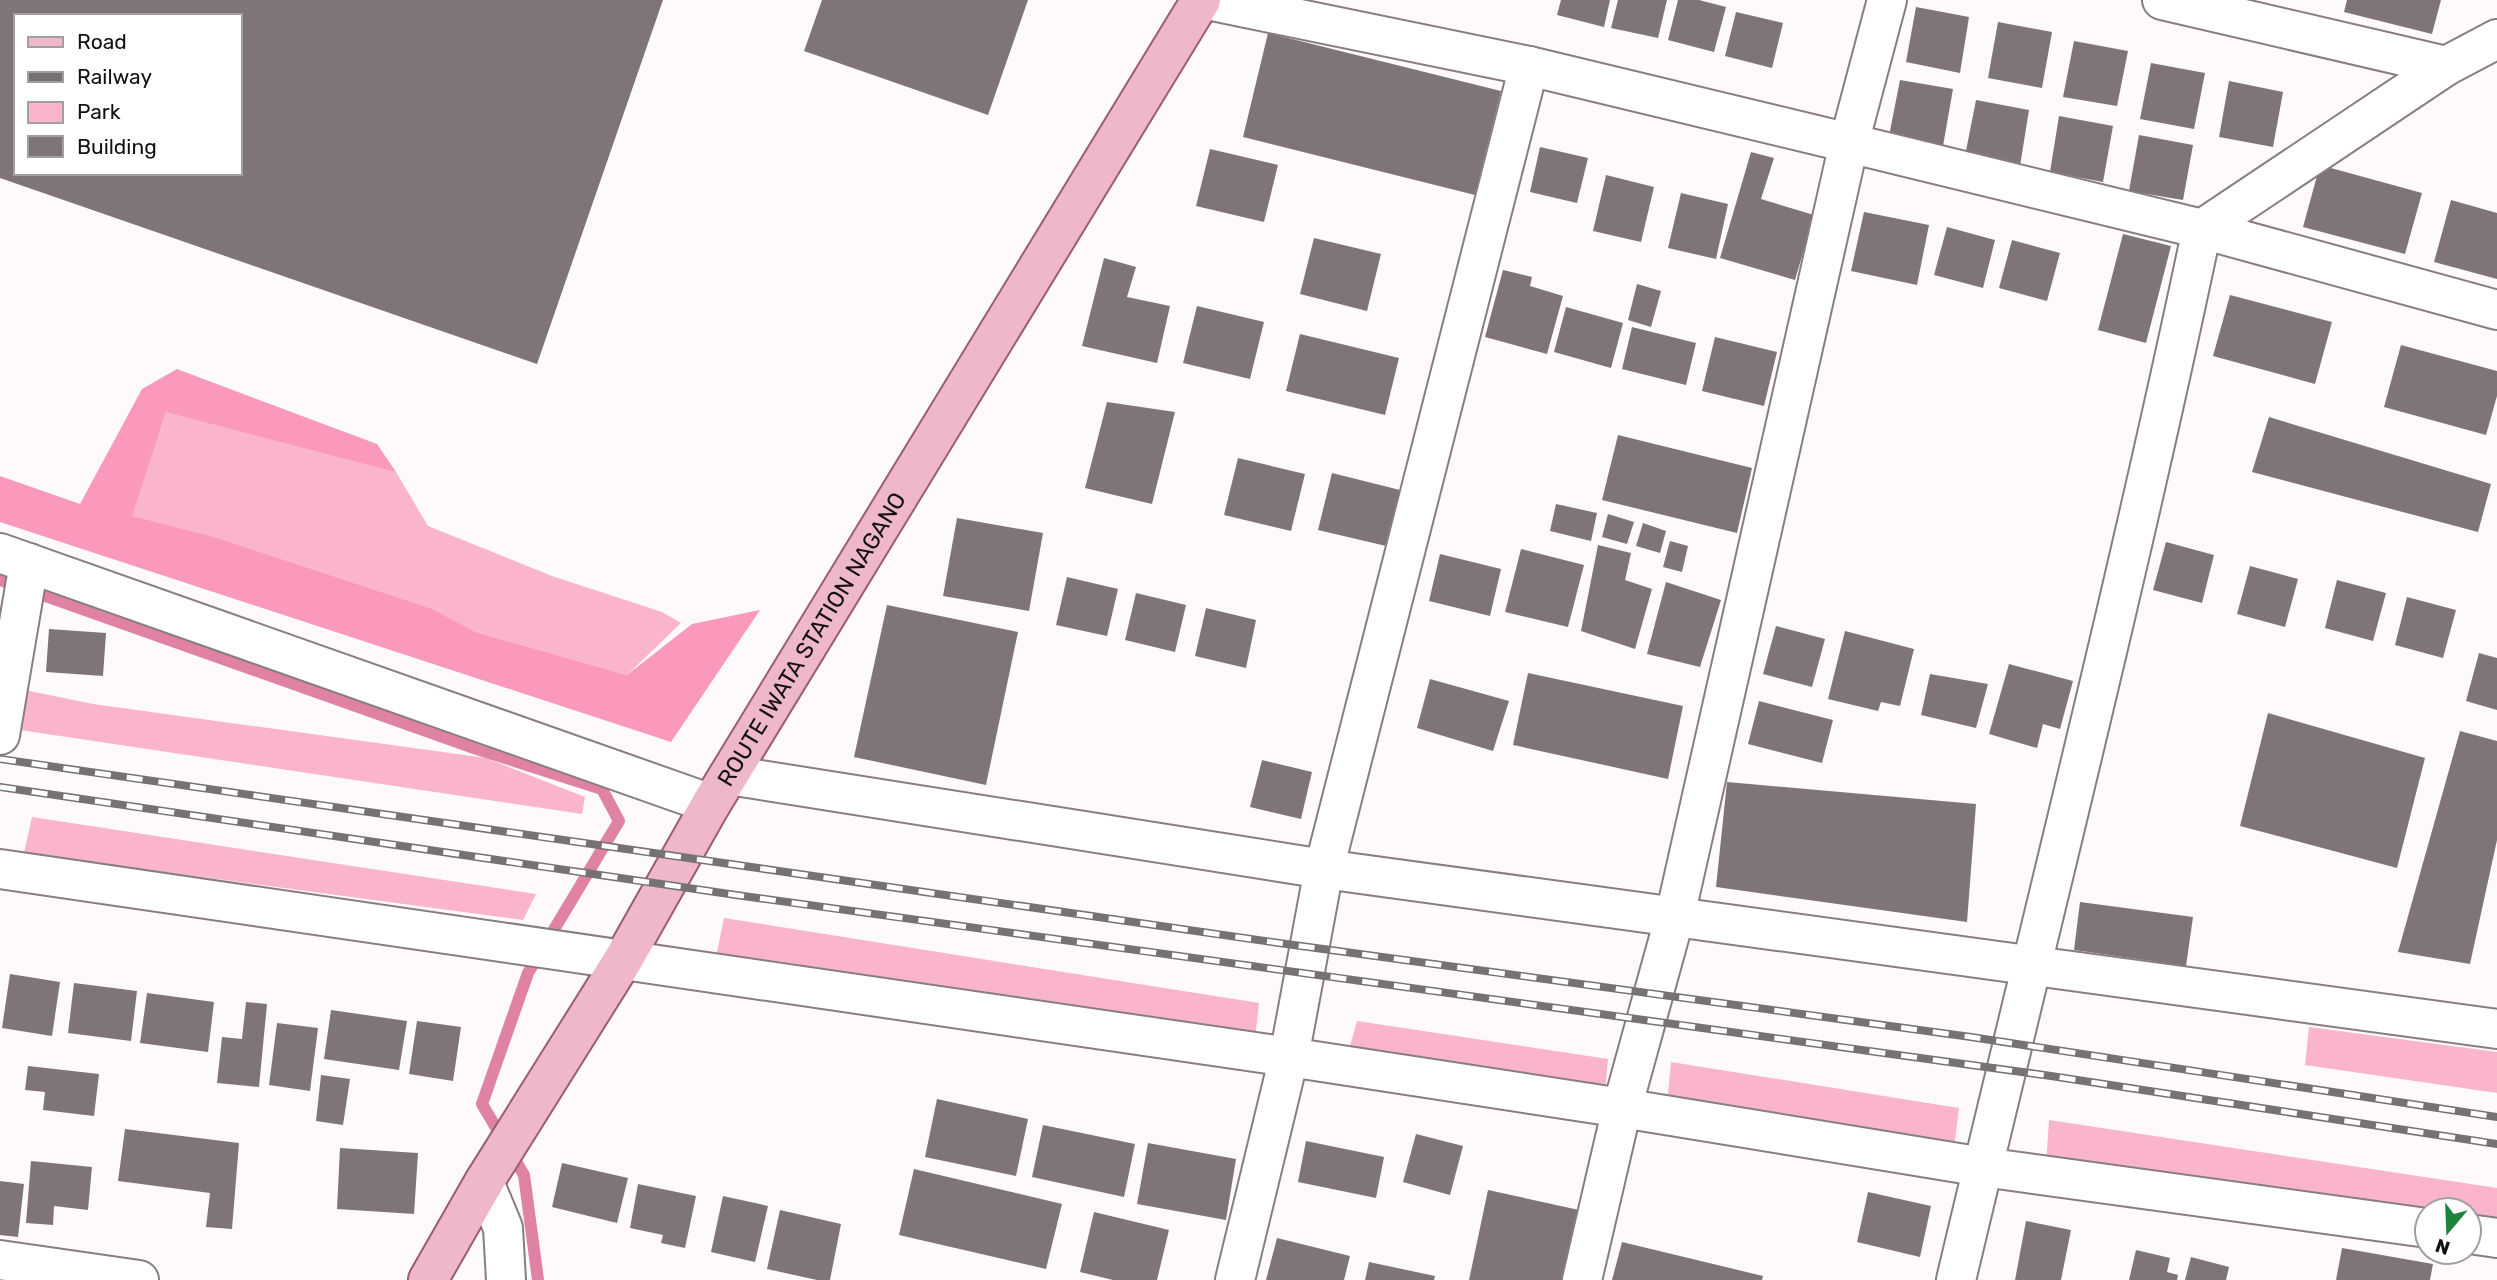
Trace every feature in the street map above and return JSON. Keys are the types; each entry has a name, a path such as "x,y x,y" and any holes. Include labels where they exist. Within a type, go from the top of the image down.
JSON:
{"main road":[{"name":"ROUTE IWATA STATION NAGANO","path":"428,1280 484,1182 623,960 720,790 1201,0"}],"street":[{"path":"1207,0 1529,66 2202,229 2497,310"},
{"path":"1582,1280 1622,1108 1675,916 1849,143 1887,0"},
{"path":"2162,0 2446,66"},
{"path":"1956,1280 2033,966 2171,377 2202,229 2446,66 2497,39"},
{"path":"1235,1280 1289,1058 1324,869 1529,66"},
{"path":"0,735 14,558 720,790 1675,916 2497,1029"},
{"path":"0,869 1622,1108 1983,1167 2413,1226"},
{"path":"484,1182 503,1228 506,1280"},
{"path":"0,1260 139,1280"}],"green space":[{"path":"166,412 231,418 396,472 428,526 552,576 662,612 681,623 627,675 476,632 441,614 131,516"},
{"path":"0,685 93,704 486,758 585,797 582,814 0,727"},
{"path":"32,817 536,894 523,920 24,853"},
{"path":"724,918 1259,1003 1255,1040 716,957"},
{"path":"1357,1021 1608,1059 1605,1093 1349,1050"},
{"path":"2309,1027 2497,1052 2497,1093 2305,1065"},
{"path":"1671,1062 1959,1108 1954,1148 1667,1104"},
{"path":"2049,1120 2497,1188 2497,1235 2483,1232 2483,1196 2413,1196 2413,1208 2046,1165"}],"shaded area":[{"path":"177,369 377,444 396,472 166,412 132,516 217,538 432,609 476,632 627,675 692,624 760,610 671,742 0,522 0,476 80,504 142,389"}],"building":[{"path":"0,0 663,0 537,364 0,178"},
{"path":"822,0 1028,0 988,115 804,51"},
{"path":"1561,0 1610,0 1604,27 1557,15"},
{"path":"1618,0 1667,0 1658,38 1611,28"},
{"path":"1678,0 1699,0 1726,7 1714,52 1668,40"},
{"path":"2347,0 2441,0 2432,34 2344,12"},
{"path":"1916,7 1969,17 1960,73 1906,62"},
{"path":"1736,12 1783,23 1772,68 1725,56"},
{"path":"1998,22 2052,32 2042,88 1988,78"},
{"path":"1268,33 1501,91 1475,195 1243,137"},
{"path":"2074,41 2128,51 2117,106 2063,97"},
{"path":"2151,63 2205,73 2194,129 2140,119"},
{"path":"1900,80 1953,89 1943,146 1889,136"},
{"path":"2229,81 2283,92 2273,147 2219,137"},
{"path":"1976,100 2029,110 2020,166 1965,156"},
{"path":"2059,116 2113,126 2103,182 2050,172"},
{"path":"2139,135 2193,145 2183,200 2129,191"},
{"path":"1540,147 1588,158 1577,203 1530,192"},
{"path":"1210,149 1278,165 1264,222 1196,206"},
{"path":"1751,152 1774,158 1761,199 1814,215 1795,280 1720,258"},
{"path":"2320,165 2422,193 2405,254 2303,227"},
{"path":"1606,175 1654,187 1641,242 1593,231"},
{"path":"1681,193 1728,204 1716,259 1668,248"},
{"path":"2451,200 2497,213 2497,279 2434,262"},
{"path":"1864,212 1929,225 1917,285 1851,271"},
{"path":"1947,227 1995,240 1983,288 1934,275"},
{"path":"2123,234 2171,246 2146,343 2098,330"},
{"path":"1314,238 1381,254 1367,311 1300,294"},
{"path":"2012,240 2060,253 2047,301 1999,288"},
{"path":"1104,258 1136,267 1127,297 1170,306 1157,363 1082,346"},
{"path":"1503,270 1532,277 1530,286 1563,296 1547,354 1485,337"},
{"path":"1637,284 1661,291 1651,327 1628,320"},
{"path":"2230,295 2332,322 2315,384 2213,356"},
{"path":"1197,306 1264,322 1250,379 1183,363"},
{"path":"1566,307 1623,323 1611,368 1554,352"},
{"path":"1632,327 1696,343 1686,385 1622,369"},
{"path":"1300,334 1399,358 1385,415 1286,391"},
{"path":"1715,337 1777,352 1764,406 1702,391"},
{"path":"2401,345 2497,371 2497,396 2486,435 2384,407"},
{"path":"1107,402 1175,412 1152,504 1085,488"},
{"path":"2269,417 2491,484 2478,532 2252,472"},
{"path":"1618,435 1752,468 1737,533 1602,500"},
{"path":"1238,458 1305,474 1291,531 1224,515"},
{"path":"1332,473 1400,490 1386,546 1318,530"},
{"path":"1556,504 1597,513 1591,541 1550,531"},
{"path":"1608,514 1634,522 1627,544 1602,537"},
{"path":"957,518 1043,533 1029,611 943,596"},
{"path":"1643,523 1666,531 1660,553 1636,546"},
{"path":"1670,541 1688,546 1682,572 1663,567"},
{"path":"2166,542 2214,555 2202,603 2153,590"},
{"path":"1598,545 1631,553 1625,580 1652,589 1635,649 1581,631"},
{"path":"1521,549 1584,565 1568,627 1505,612"},
{"path":"1440,554 1501,569 1490,616 1429,601"},
{"path":"2250,566 2298,579 2285,627 2237,614"},
{"path":"1067,577 1118,589 1107,636 1056,625"},
{"path":"2337,580 2386,593 2373,641 2325,628"},
{"path":"1666,582 1721,600 1700,667 1647,654"},
{"path":"1136,593 1186,605 1175,652 1125,640"},
{"path":"2407,597 2456,610 2443,658 2395,645"},
{"path":"887,605 1018,632 986,785 854,757"},
{"path":"1206,608 1256,620 1246,668 1195,656"},
{"path":"1776,626 1825,639 1812,687 1763,674"},
{"path":"49,629 106,633 103,676 46,672"},
{"path":"1845,631 1914,649 1900,706 1881,702 1878,711 1828,699"},
{"path":"2479,653 2497,658 2497,710 2466,701"},
{"path":"2009,664 2073,681 2060,729 2043,724 2037,748 1989,734"},
{"path":"1528,673 1683,706 1668,779 1513,745"},
{"path":"1930,674 1988,684 1976,728 1921,715"},
{"path":"1430,679 1509,701 1493,751 1417,728"},
{"path":"1759,701 1833,720 1822,763 1748,744"},
{"path":"2268,713 2425,758 2397,868 2240,826"},
{"path":"2460,731 2497,741 2497,840 2470,964 2398,952"},
{"path":"1262,760 1312,772 1301,819 1250,807"},
{"path":"1727,782 1976,804 1967,922 1716,887"},
{"path":"2080,902 2193,917 2186,966 2074,950"},
{"path":"10,974 60,982 52,1036 2,1028"},
{"path":"74,983 137,991 131,1041 68,1033"},
{"path":"147,993 214,1002 208,1052 140,1043"},
{"path":"246,1002 267,1004 259,1087 217,1083 222,1037 242,1039"},
{"path":"331,1010 407,1021 399,1070 324,1059"},
{"path":"417,1021 461,1027 453,1081 409,1074"},
{"path":"277,1023 318,1028 310,1091 269,1085"},
{"path":"28,1066 99,1074 94,1116 43,1110 45,1092 25,1090"},
{"path":"321,1075 350,1079 343,1125 316,1121"},
{"path":"937,1099 1028,1119 1016,1176 925,1157"},
{"path":"1043,1125 1135,1144 1124,1197 1032,1177"},
{"path":"125,1129 239,1143 232,1229 206,1227 210,1193 118,1181"},
{"path":"1416,1134 1463,1146 1450,1195 1403,1182"},
{"path":"1306,1141 1384,1157 1376,1198 1298,1182"},
{"path":"1148,1143 1236,1159 1226,1220 1137,1204"},
{"path":"340,1148 418,1153 414,1214 337,1209"},
{"path":"31,1161 92,1167 88,1210 54,1206 53,1225 26,1223"},
{"path":"562,1163 628,1178 617,1223 552,1207"},
{"path":"914,1169 1062,1204 1046,1269 899,1235"},
{"path":"0,1181 24,1184 18,1237 0,1235"},
{"path":"638,1184 696,1196 685,1248 661,1243 663,1235 630,1228"},
{"path":"1488,1190 1579,1210 1563,1280 1469,1280"},
{"path":"1868,1192 1931,1206 1920,1257 1857,1242"},
{"path":"723,1196 768,1206 755,1262 711,1252"},
{"path":"780,1210 841,1224 830,1280 817,1280 767,1269"},
{"path":"1094,1212 1169,1230 1157,1280 1113,1280 1080,1272"},
{"path":"2026,1221 2071,1230 2061,1280 2015,1280"},
{"path":"1277,1238 1350,1256 1344,1280 1266,1280"},
{"path":"1622,1242 1763,1276 1762,1280 1612,1280"},
{"path":"2342,1248 2413,1260 2413,1266 2433,1266 2430,1280 2336,1280"},
{"path":"2136,1250 2170,1258 2167,1272 2178,1275 2177,1280 2129,1280"},
{"path":"2191,1257 2229,1267 2226,1280 2185,1280"},
{"path":"1369,1262 1435,1276 1434,1280 1365,1280"}],"waterway":[{"path":"0,580 477,749 602,789 619,821 528,973 482,1104 524,1175 538,1280"}],"railway":[{"path":"0,759 1279,943 1971,1037 2497,1117"},
{"path":"0,787 736,895 2051,1076 2497,1144"}]}
